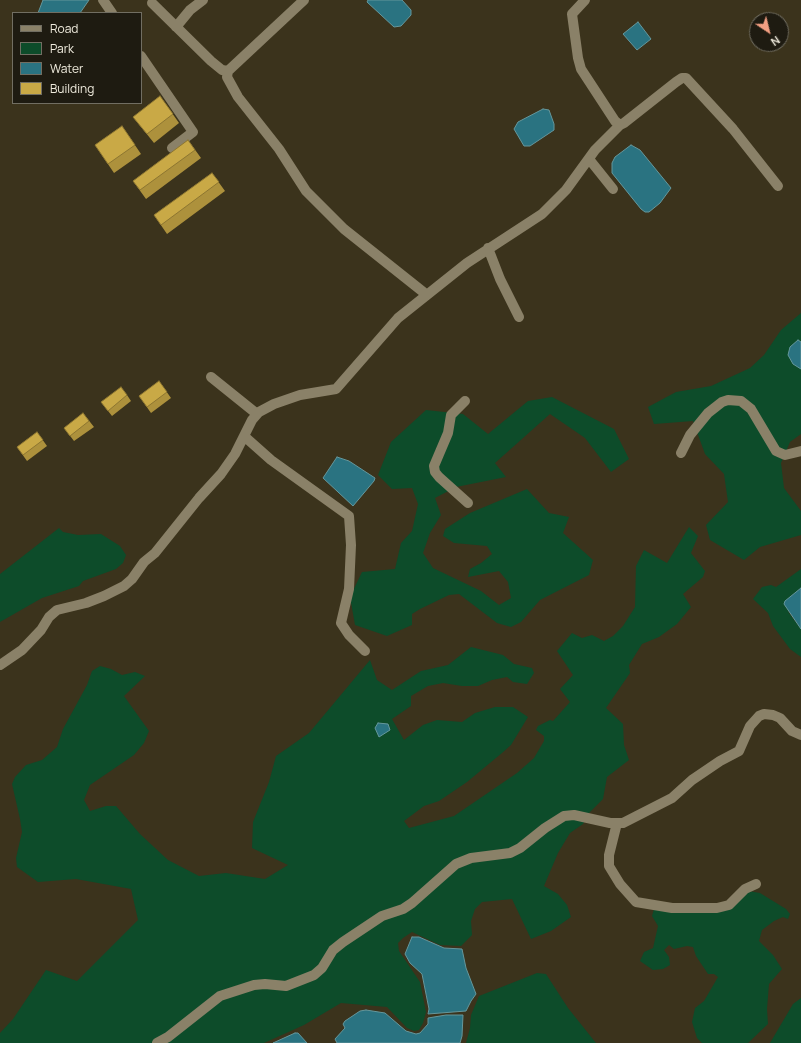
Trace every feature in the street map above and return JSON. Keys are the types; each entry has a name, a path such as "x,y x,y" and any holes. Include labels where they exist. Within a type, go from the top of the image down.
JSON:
{"street":[{"path":"103,0 111,12"},
{"path":"176,27 190,10 203,0"},
{"path":"304,0 228,71 227,77 238,97 279,149 306,191 344,229 427,294"},
{"path":"585,0 572,14 578,58 582,69 615,121 620,125"},
{"path":"152,3 211,61 222,70 228,71"},
{"path":"142,57 193,132 172,148"},
{"path":"0,665 22,650 41,630 49,617 57,610 86,603 104,596 124,586 132,579 144,562 155,553 199,498 221,474 235,454 252,420 257,414 274,404 300,395 336,389 398,318 488,248 542,214 566,190 589,159 620,125 676,82 686,78 733,129 778,186"},
{"path":"589,159 613,189"},
{"path":"488,248 500,279 519,318"},
{"path":"211,377 257,414"},
{"path":"681,452 690,435 708,413 722,402 734,400 745,403 751,409 776,451 781,454 790,455 801,451"},
{"path":"465,401 451,415 448,433 434,466 435,472 439,477 468,503"},
{"path":"244,436 271,460 349,516 351,545 349,589 341,623 349,635 365,651"},
{"path":"157,1043 168,1037 220,996 254,985 265,984 286,986 314,975 322,968 334,950 343,942 382,916 403,909 412,903 456,864 471,858 510,853 520,848 545,828 564,816 574,815 604,822 617,823 633,819 677,796 692,780 720,761 739,751 750,726 759,716 764,714 773,715 780,718 792,731 801,734"},
{"path":"617,823 609,855 609,866 620,884 636,902 672,908 724,907 745,889 756,884"}],"green space":[{"path":"801,313 801,434 790,442 781,463 784,488 801,511 801,535 760,547 744,560 710,540 706,525 728,502 724,474 705,454 693,421 654,424 648,407 676,392 711,386 750,368 764,355 781,330"},
{"path":"552,397 614,429 629,459 611,472 585,438 550,414 495,463 506,477 456,487 435,498 441,515 430,533 423,553 433,568 481,591 499,605 511,598 508,582 499,571 468,577 470,569 481,563 492,554 487,546 454,543 443,536 445,529 470,513 527,489 549,513 569,517 563,533 593,560 589,575 540,600 521,622 511,627 497,623 459,594 449,595 420,609 412,614 412,625 387,636 355,625 350,597 362,572 395,569 401,543 412,531 418,504 412,488 392,489 378,475 391,442 426,410 463,414 488,434 528,401"},
{"path":"689,527 698,536 691,553 705,571 703,577 683,594 691,607 677,624 659,637 642,644 629,665 630,673 606,708 623,724 624,745 629,760 607,777 603,799 589,813 583,824 570,833 558,853 544,886 558,894 567,905 571,917 551,931 531,939 512,899 482,902 475,909 471,921 472,935 461,946 440,945 412,932 403,938 398,943 399,951 420,982 426,1012 419,1030 414,1031 407,1028 387,1007 341,1003 304,1025 264,1043 0,1043 0,1033 13,1019 46,970 77,981 138,920 131,889 76,879 38,882 17,867 16,858 22,832 12,784 15,777 26,765 42,760 57,747 63,729 87,685 92,671 100,666 111,669 122,675 135,672 145,676 124,696 149,731 144,743 134,755 90,785 84,800 90,811 106,806 116,806 140,834 168,860 199,876 226,873 265,879 288,865 252,848 253,822 269,782 276,756 309,733 370,660 377,680 392,690 421,671 448,665 471,647 503,655 514,664 532,668 534,673 527,684 513,682 507,677 492,680 478,686 462,686 443,683 428,686 411,696 411,706 392,719 404,740 423,725 437,720 462,722 475,713 495,707 513,707 528,717 511,745 502,753 467,782 439,801 424,806 404,821 409,828 454,816 517,773 534,758 544,741 544,736 536,730 538,726 550,720 553,721 570,702 560,689 573,675 557,651 572,633 582,638 592,635 604,641 613,636 623,626 635,607 636,566 644,550 667,563"},
{"path":"59,528 63,532 78,535 101,534 120,546 126,555 123,563 116,569 83,581 79,586 42,598 0,622 0,574"},
{"path":"801,569 801,588 785,601 789,613 801,629 801,657 790,649 773,626 768,613 753,599 762,587 771,585 776,587"},
{"path":"743,890 760,893 786,909 790,914 788,919 783,917 774,921 762,930 759,941 773,955 782,969 769,984 767,1009 768,1024 748,1043 702,1043 697,1038 692,1022 695,1008 704,1001 718,977 714,974 708,974 696,956 693,947 687,946 674,949 669,945 664,950 669,957 670,965 663,969 653,970 640,961 644,952 653,948 658,926 652,916 654,909 719,908"},
{"path":"537,973 546,974 568,1008 596,1043 466,1043 470,1028 471,1015 479,996"},
{"path":"801,998 801,1043 770,1043 793,1004"}],"water":[{"path":"43,0 89,0 81,12 38,12"},
{"path":"368,0 402,0 411,10 411,15 401,26 394,27 367,2"},
{"path":"638,22 651,39 637,50 623,34"},
{"path":"543,109 549,110 554,124 554,130 530,146 524,146 514,129 518,122"},
{"path":"631,145 640,150 671,188 660,203 649,212 645,212 641,209 612,173 612,163 615,157"},
{"path":"798,340 801,342 801,369 793,364 788,355 790,347"},
{"path":"337,457 349,461 375,478 353,506 323,478"},
{"path":"801,588 801,629 784,604 785,601"},
{"path":"378,723 388,724 390,730 379,737 375,728"},
{"path":"412,937 419,937 444,948 462,949 466,968 476,994 466,1011 428,1014 429,1009 422,974 410,963 405,954"},
{"path":"366,1010 385,1013 406,1031 416,1034 420,1033 428,1024 428,1018 446,1015 463,1015 462,1036 460,1043 337,1043 335,1039 345,1028 343,1024 345,1021 360,1011"},
{"path":"298,1033 307,1043 273,1043"}],"building":[{"path":"160,96 173,114 147,134 133,117"},
{"path":"122,126 135,145 108,164 95,145"},
{"path":"188,140 195,150 140,190 133,181"},
{"path":"212,173 219,182 161,225 154,215"},
{"path":"159,381 167,392 147,407 139,396"},
{"path":"121,387 127,395 108,411 101,402"},
{"path":"83,413 89,421 70,436 64,428"},
{"path":"37,432 43,440 23,455 17,447"}]}
